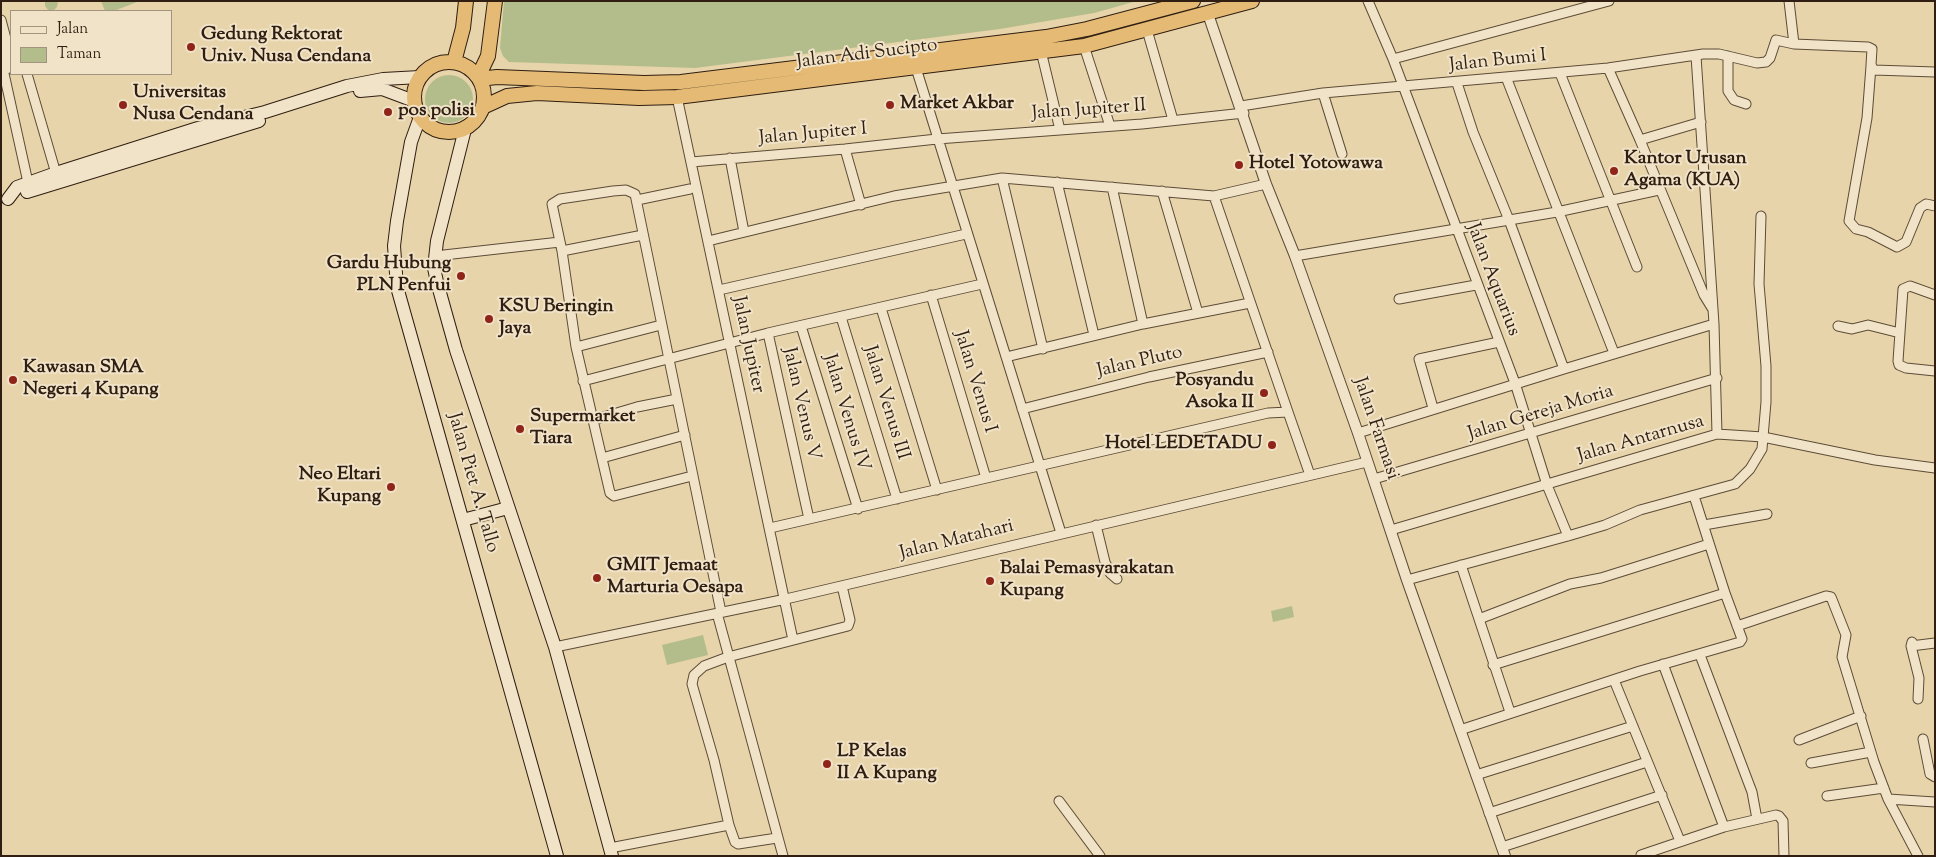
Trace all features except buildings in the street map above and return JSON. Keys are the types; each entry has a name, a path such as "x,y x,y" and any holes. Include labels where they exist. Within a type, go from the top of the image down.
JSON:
{"highway":[{"path":"454,62 466,1"},
{"path":"478,78 488,56 495,1"},
{"name":"Jalan Adi Sucipto","path":"478,78 672,83 1046,38 1193,1"},
{"name":"Jalan Adi Sucipto","path":"483,107 507,96 537,93 639,98 677,97 916,68 1040,50 1084,46 1252,1"},
{"path":"956,48 960,62"},
{"path":"454,62 471,70 478,78 484,97 483,107 473,124 465,129 453,132 440,132 429,126 420,117 414,101 414,93 420,77 429,68 441,63 454,62"}],"main road":[{"path":"58,178 198,128 265,112 347,86 383,79 420,77"},
{"path":"5,200 18,187 29,187 346,94 382,89 414,101"},
{"name":"Jalan Piet A. Tallo","path":"420,117 410,142 400,198 394,246 394,266 405,323 463,520 557,856"},
{"name":"Jalan Piet A. Tallo","path":"465,129 434,256 434,268 442,306 555,647 611,852"},
{"path":"463,520 508,508"}],"street":[{"name":"Jalan Aquarius","path":"1368,1 1393,60 1454,228 1515,383 1547,485 1568,536"},
{"path":"1393,60 1609,1"},
{"path":"1789,1 1794,44 1868,47 1873,55 1867,118 1849,221 1852,227 1897,248 1906,242 1920,208 1926,204 1935,206"},
{"name":"Jalan Farmasi","path":"1208,14 1242,109 1266,184 1295,256 1358,433 1366,462 1374,479 1407,580 1503,851"},
{"path":"2,26 7,57 4,76 29,187"},
{"path":"1148,30 1173,120"},
{"name":"Jalan Bumi I","path":"1242,109 1323,93 1403,88 1608,68 1710,54 1757,62 1768,60 1776,40 1794,44"},
{"path":"1084,46 1110,126"},
{"path":"1040,50 1060,130"},
{"path":"1696,56 1714,324 1717,378 1717,434"},
{"path":"1728,56 1728,91 1734,100 1746,104"},
{"path":"1871,66 1874,70 1883,71 1935,72"},
{"path":"916,68 966,234 1042,466 1061,533"},
{"path":"1608,68 1704,295 1712,309"},
{"path":"1560,72 1637,266"},
{"path":"26,75 58,178"},
{"path":"1506,77 1557,212 1614,353"},
{"path":"1457,83 1473,132 1509,220 1564,369"},
{"path":"1323,93 1342,154"},
{"name":"Jalan Jupiter","path":"677,97 786,599 793,640"},
{"name":"Jalan Jupiter II","path":"937,138 1110,126 1173,120 1242,109"},
{"path":"1640,140 1701,122"},
{"name":"Jalan Jupiter I","path":"691,162 845,150 937,138"},
{"path":"845,150 861,204"},
{"path":"730,158 744,232"},
{"path":"708,241 861,204 951,185 1002,178 1214,196 1266,184"},
{"path":"1002,178 1043,349"},
{"path":"1057,182 1094,335"},
{"path":"1112,187 1143,324"},
{"path":"637,200 690,189"},
{"path":"692,476 614,496 610,493 576,347 561,246 552,209 555,201 626,190 635,194 685,435 728,657 782,856"},
{"path":"1295,256 1557,212 1659,190"},
{"path":"1162,191 1198,313"},
{"path":"1214,196 1310,475"},
{"path":"1407,580 1568,536 1605,525 1640,510 1735,484 1758,458 1762,449 1766,366 1759,284 1761,216"},
{"path":"434,256 561,246 643,234"},
{"path":"719,290 966,234"},
{"path":"768,333 982,284"},
{"path":"1399,299 1476,285"},
{"path":"1935,295 1910,286 1903,289 1899,365 1935,372"},
{"name":"Jalan Venus I","path":"931,295 986,478"},
{"path":"1006,357 1143,324 1250,303"},
{"path":"881,308 937,490"},
{"name":"Jalan Venus III","path":"841,317 897,499"},
{"path":"1358,433 1433,408 1714,324"},
{"path":"576,347 662,325"},
{"path":"1838,326 1852,329 1868,325 1900,334"},
{"name":"Jalan Venus IV","path":"801,326 858,509"},
{"name":"Jalan Venus V","path":"583,381 768,333 809,519"},
{"path":"1433,408 1419,359 1499,342"},
{"name":"Jalan Pluto","path":"1022,409 1149,377 1268,352"},
{"name":"Jalan Gereja Moria","path":"1374,479 1717,378"},
{"path":"593,420 637,407 677,399"},
{"path":"770,528 1268,413 1288,412"},
{"name":"Jalan Antarnusa","path":"1391,530 1717,434 1762,437 1875,460 1934,468"},
{"path":"602,458 685,435"},
{"name":"Jalan Matahari","path":"555,647 786,599 1366,462"},
{"path":"1934,468 1935,475"},
{"path":"1460,730 1510,712 1742,641 1694,496"},
{"path":"1704,525 1767,514"},
{"path":"1096,525 1105,562 1110,573 1117,579"},
{"path":"1479,618 1570,584 1601,578 1709,544"},
{"path":"1461,565 1510,712"},
{"path":"777,838 738,844 728,825 714,760 692,684 696,672 728,657 850,625 842,586"},
{"path":"1493,665 1725,593"},
{"path":"1737,626 1826,596 1831,597 1846,635 1842,657 1871,752 1888,799 1918,856"},
{"path":"1918,699 1919,678 1911,644 1935,643"},
{"path":"1700,655 1752,792 1757,819"},
{"path":"1663,664 1724,827"},
{"path":"1614,680 1680,841"},
{"path":"1799,740 1861,716"},
{"path":"1476,775 1633,726"},
{"path":"1923,739 1930,774 1935,777"},
{"path":"1811,763 1871,752"},
{"path":"1489,813 1647,762"},
{"path":"1827,796 1884,788"},
{"path":"1503,851 1662,795"},
{"path":"1888,799 1935,802"},
{"path":"1059,801 1100,856"},
{"path":"1641,856 1724,827 1776,816 1782,818 1784,856"},
{"path":"611,852 728,825"}],"green space":[{"path":"45,1 58,1 57,7 54,10 48,10 45,6"},
{"path":"101,1 137,2 117,10 105,10"},
{"path":"504,1 1137,1 1094,13 1000,29 695,68 509,62 503,56 500,48"},
{"path":"444,75 454,75 466,82 473,94 473,104 466,116 454,123 444,123 436,119 429,112 425,104 425,94 429,86 436,79"},
{"path":"1292,606 1294,617 1273,622 1271,611"},
{"path":"703,635 708,655 667,665 662,645"}],"place":[{"name":"Gedung Rektorat Univ. Nusa Cendana","path":"191,47"},
{"name":"Universitas Nusa Cendana","path":"123,105"},
{"name":"Market Akbar","path":"890,105"},
{"name":"pos polisi","path":"388,112"},
{"name":"Hotel Yotowawa","path":"1239,165"},
{"name":"Kantor Urusan Agama (KUA)","path":"1614,171"},
{"name":"Gardu Hubung PLN Penfui","path":"461,276"},
{"name":"KSU Beringin Jaya","path":"489,319"},
{"name":"Kawasan SMA Negeri 4 Kupang","path":"13,380"},
{"name":"Posyandu Asoka II","path":"1264,393"},
{"name":"Supermarket Tiara","path":"520,429"},
{"name":"Hotel LEDETADU","path":"1272,445"},
{"name":"Neo Eltari Kupang","path":"391,487"},
{"name":"GMIT Jemaat Marturia Oesapa","path":"597,578"},
{"name":"Balai Pemasyarakatan Kupang","path":"990,581"},
{"name":"LP Kelas II A Kupang","path":"827,764"}]}
